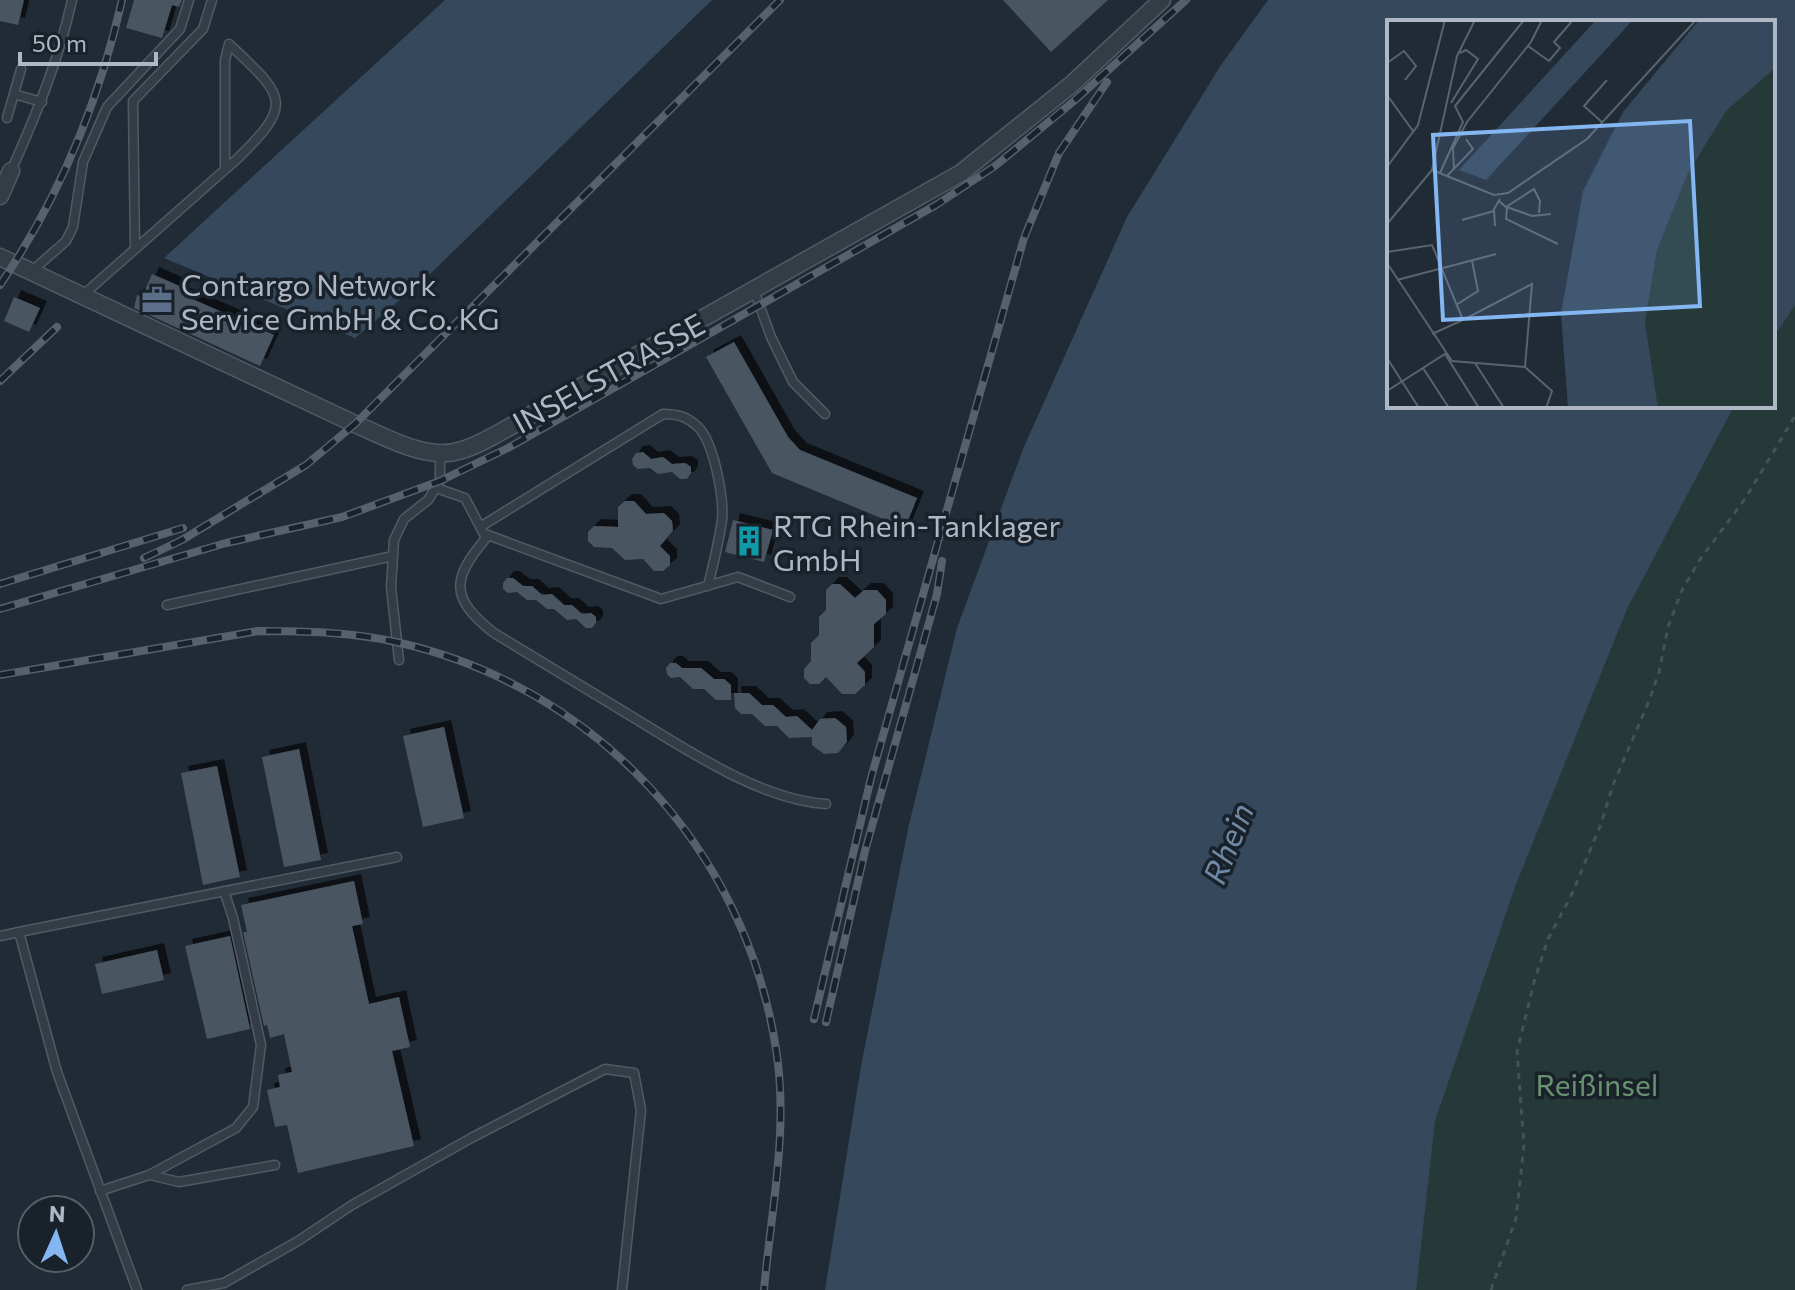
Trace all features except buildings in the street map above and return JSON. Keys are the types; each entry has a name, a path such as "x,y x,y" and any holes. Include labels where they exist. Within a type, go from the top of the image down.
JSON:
{"street":[{"name":"INSELSTRASSE","path":"440,454 461,451 497,434 961,173 1072,84 1162,0"},
{"path":"0,196 11,171"},
{"path":"0,257 355,424 440,454"}],"lane":[{"path":"11,171 42,102 66,29 72,0"},
{"path":"32,271 66,241 73,227 83,162 107,107 180,29 189,0"},
{"path":"135,248 133,101 203,29 212,0"},
{"path":"82,295 225,169 268,127 275,116 275,93 261,73 229,44 225,60 225,169"},
{"path":"7,118 21,69"},
{"path":"14,94 42,102"},
{"path":"754,290 771,337 793,382 825,414"},
{"path":"482,530 663,414 680,414 698,426 705,436 722,499 722,519 708,586"},
{"path":"399,660 391,587 394,540 404,519 428,500 440,481 440,454"},
{"path":"436,488 465,498 486,538 473,554 460,579 461,599 473,616 494,633 677,744 772,794 803,803 826,804"},
{"path":"482,530 661,599 738,577 790,597"},
{"path":"167,605 393,556"},
{"path":"0,936 397,857"},
{"path":"100,1191 149,1175 236,1128 253,1107 261,1045 233,918 224,891"},
{"path":"19,932 57,1072 137,1290"},
{"path":"187,1290 224,1283 298,1241 352,1205 473,1137 605,1069 634,1073 641,1110 622,1290"},
{"path":"149,1175 179,1182 275,1165"}],"path":[{"path":"1491,1290 1516,1218 1524,1145 1517,1052 1548,939 1571,896 1649,701 1659,672 1668,627 1682,590 1701,558 1745,499 1795,416"}],"green space":[{"name":"Reißinsel","path":"1795,170 1795,1290 1353,1290 1652,408 1775,408 1775,198"}],"water":[{"path":"445,0 712,0 427,277 355,338 164,258"},
{"name":"Rhein","path":"1268,0 1795,0 1795,305 1775,335 1775,20 1387,20 1387,408 1733,408 1627,609 1515,887 1435,1121 1416,1290 825,1290 861,1066 908,829 957,628 1023,449 1127,217 1221,65"}],"railway":[{"path":"0,285 41,218 74,148 102,75 122,0"},
{"path":"144,558 182,540 306,465 355,424 780,0"},
{"path":"0,609 226,543 342,517 440,481 508,448 936,205 995,166 1074,101 1186,0"},
{"path":"814,1019 871,778 1024,238 1059,153 1107,82"},
{"path":"0,381 57,327"},
{"path":"0,584 183,528"},
{"path":"826,1022 865,851 937,594 942,561"},
{"path":"0,675 258,631 345,634 396,642 468,664 535,696 596,737 649,787 695,843 732,907 759,976 776,1049 781,1110 778,1170 764,1290"}],"place":[{"name":"Contargo Network Service GmbH & Co. KG","path":"157,300"},
{"name":"RTG Rhein-Tanklager GmbH","path":"749,541"}]}
